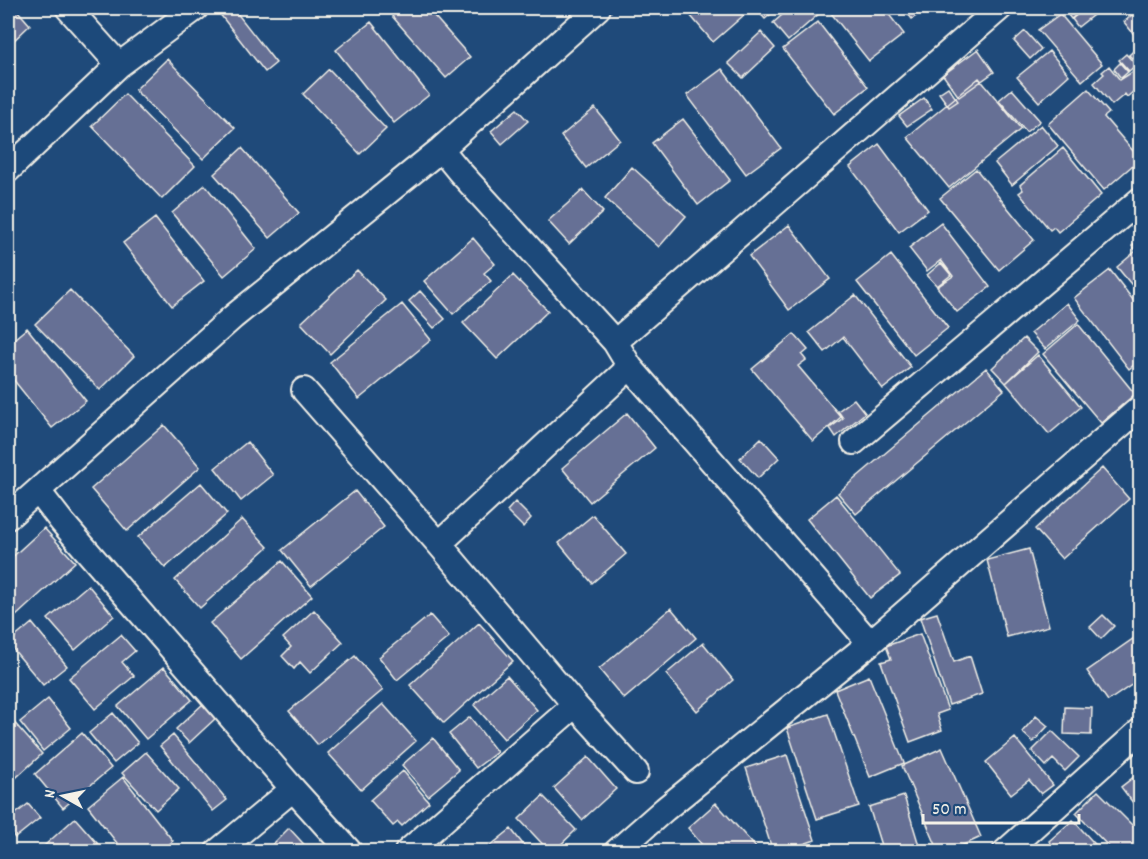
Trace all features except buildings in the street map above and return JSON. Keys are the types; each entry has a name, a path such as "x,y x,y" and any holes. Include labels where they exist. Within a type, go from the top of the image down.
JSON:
{"street":[{"path":"68,8 118,65"},
{"path":"8,170 118,65 196,8"},
{"path":"8,517 233,317 441,149 598,8"},
{"path":"615,342 1000,8"},
{"path":"441,149 615,342 630,367 870,643"},
{"path":"854,442 1140,200"},
{"path":"439,544 630,367"},
{"path":"304,390 439,544 575,705 636,772"},
{"path":"616,852 674,801 870,643 1138,418"},
{"path":"38,491 70,531 350,852"},
{"path":"407,852 575,705"},
{"path":"1005,852 1140,731"},
{"path":"217,852 293,789"}]}
